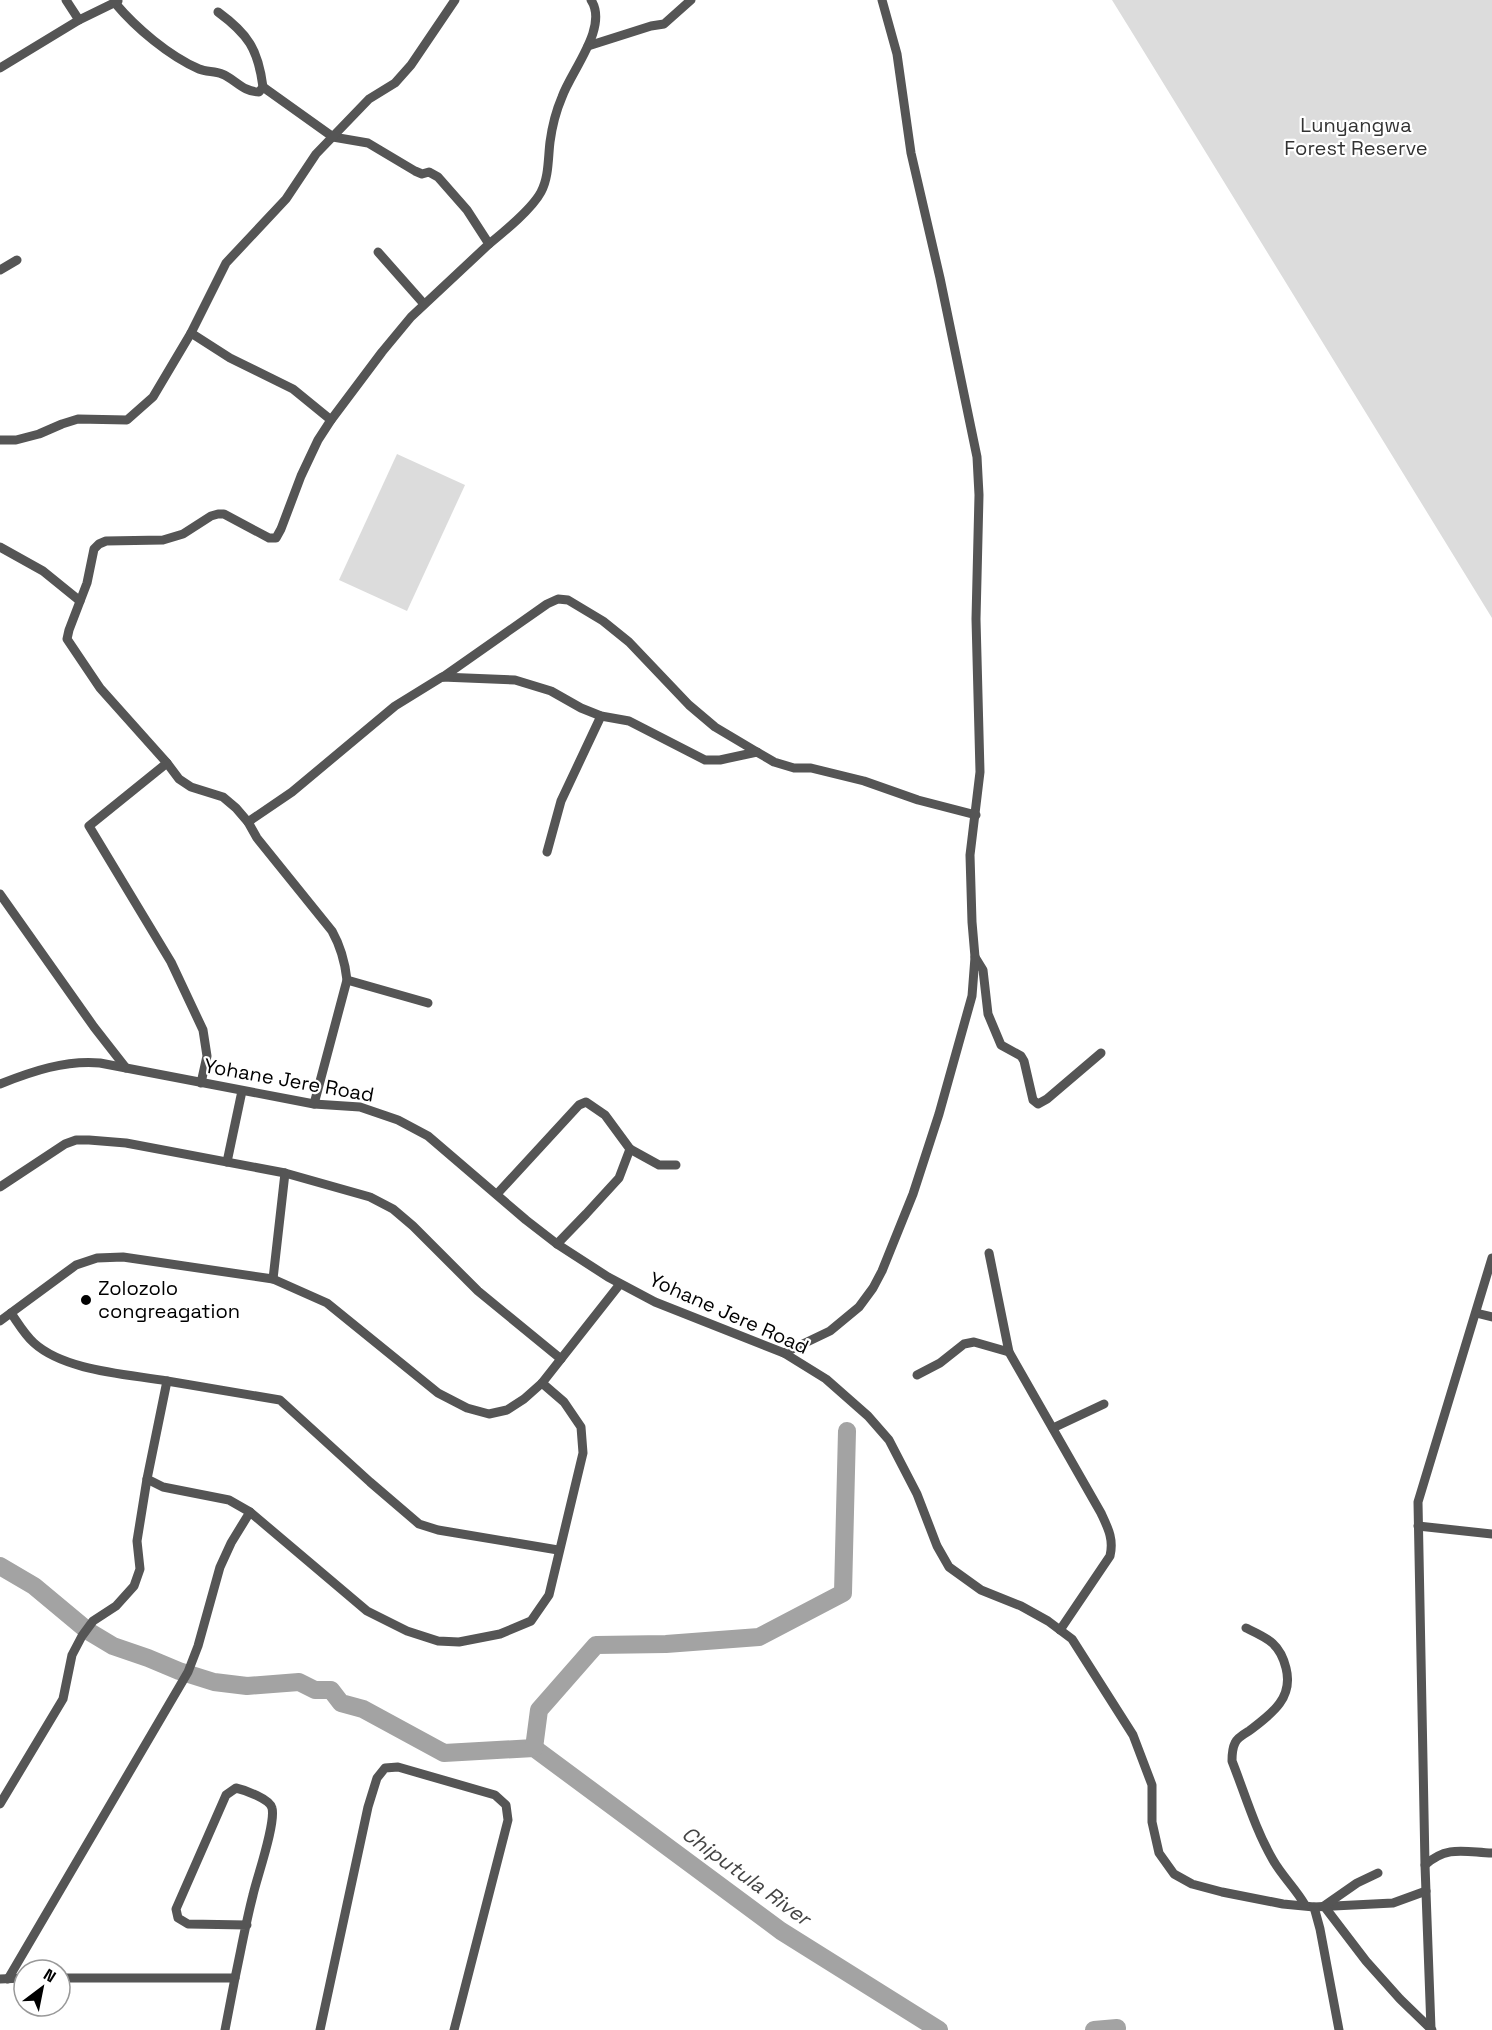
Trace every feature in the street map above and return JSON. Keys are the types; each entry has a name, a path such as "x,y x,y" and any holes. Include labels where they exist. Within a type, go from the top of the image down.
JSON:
{"street":[{"path":"66,0 79,20"},
{"path":"0,440 16,440 39,434 78,419 127,420 153,397 191,333 226,263 286,199 316,154 369,99 395,83 411,65 455,0"},
{"path":"314,1104 347,980 340,944 333,931 236,808 223,797 191,787 179,778 100,688 70,646 67,639 69,630 87,582 94,549 99,544 106,541 163,540 183,534 218,514 224,514 269,538 276,538 318,440 382,352 424,304 536,200 542,190 554,124 562,97 570,77 588,46 597,13 591,0"},
{"path":"588,46 664,24 691,0"},
{"path":"784,1353 830,1331 859,1307 882,1271 913,1194 939,1114 972,996 975,957 970,855 980,772 976,619 979,495 976,457 943,290 911,153 897,54 882,0"},
{"path":"0,68 79,20 117,2 147,35 189,64 221,73 245,89 259,92 263,87"},
{"path":"218,12 237,26 249,41 260,69 263,87 333,137 368,143 415,171 422,174 429,172 438,177 467,210 489,244"},
{"path":"378,252 424,304"},
{"path":"0,270 17,260"},
{"path":"191,333 230,358 292,389 331,420"},
{"path":"0,548 43,571 80,601"},
{"path":"248,822 292,792 395,706 442,677 547,604 558,599 568,600 603,621 629,642 689,705 715,727 774,762 864,781 918,800 976,815"},
{"path":"442,677 515,680 551,691 601,716 629,721 705,760 720,760 757,752"},
{"path":"547,852 561,801 601,716"},
{"path":"167,763 89,826 171,962 203,1030 207,1056 201,1083"},
{"path":"0,894 94,1028 126,1068"},
{"path":"0,912 9,906"},
{"path":"975,957 983,970 988,1014 1001,1045 1021,1056 1024,1061 1035,1103 1038,1104 1047,1099 1101,1053"},
{"path":"347,980 428,1003"},
{"name":"Yohane Jere Road","path":"0,1084 46,1067 85,1062 314,1104 360,1107 398,1120 436,1143 557,1244 620,1284 656,1302 784,1353 826,1379 868,1416 889,1440 917,1494 937,1546 950,1567 981,1590 1021,1606 1072,1639 1133,1735 1152,1785 1152,1821 1159,1854 1174,1874 1192,1884 1222,1892 1283,1904 1310,1906 1393,1903 1426,1890"},
{"path":"227,1162 242,1091"},
{"path":"497,1194 579,1105 586,1102 605,1114 630,1149 659,1165 676,1165"},
{"path":"0,1187 65,1144 76,1140 89,1140 126,1143 285,1173 370,1197 393,1209 478,1291 561,1359"},
{"path":"557,1244 619,1178 630,1149"},
{"path":"273,1278 285,1173"},
{"path":"989,1253 1009,1352 1101,1513 1110,1533 1112,1546 1110,1556 1060,1630"},
{"path":"0,1321 76,1265 109,1256 273,1278 327,1303 438,1393 467,1408 489,1414 507,1410 542,1383 620,1284"},
{"path":"1432,2030 1425,1865 1418,1502 1492,1258"},
{"path":"11,1313 33,1342 54,1357 88,1367 280,1400 419,1524 438,1530 558,1550"},
{"path":"1476,1313 1492,1317"},
{"path":"917,1375 940,1363 964,1344 975,1342 1009,1352"},
{"path":"0,1804 63,1699 72,1655 82,1636 93,1621 116,1606 134,1586 140,1569 137,1541 147,1479 167,1382"},
{"path":"147,1479 163,1487 229,1500 250,1512 367,1611 407,1631 438,1641 459,1642 500,1634 531,1621 549,1595 583,1453 580,1427 564,1402 542,1383"},
{"path":"1053,1428 1104,1404"},
{"path":"4,1979 188,1672 198,1646 220,1567 231,1543 250,1512"},
{"path":"1418,1527 1492,1534"},
{"path":"1246,1628 1264,1635 1275,1644 1286,1667 1289,1685 1277,1707 1235,1741 1232,1761 1258,1830 1274,1862 1310,1906 1320,1929 1339,2030"},
{"path":"320,2030 368,1807 377,1778 385,1768 398,1767 495,1795 506,1805 508,1820 454,2030"},
{"path":"225,2030 272,1810 271,1805 246,1790 236,1788 226,1795 176,1909 178,1918 188,1923 247,1925"},
{"path":"1425,1865 1441,1853 1454,1851 1492,1853"},
{"path":"1378,1873 1356,1883 1324,1906 1380,1977 1432,2030"},
{"path":"72,1978 235,1978"}],"green space":[{"name":"Lunyangwa Forest Reserve","path":"1112,0 1492,0 1492,618 1138,42"},
{"path":"397,454 465,485 407,611 339,580"}],"waterway":[{"name":"Chiputula River","path":"534,1748 539,1710 596,1645 666,1644 759,1637 843,1593 847,1431"},
{"name":"Chiputula River","path":"0,1566 34,1586 88,1631 113,1646 179,1671 214,1682 247,1686 299,1682 315,1690 331,1690 341,1703 363,1709 444,1753 534,1748 781,1931 939,2030"},
{"name":"Chiputula River","path":"1094,2030 1117,2028"}],"place":[{"name":"Zolozolo congreagation","path":"86,1300"}]}
